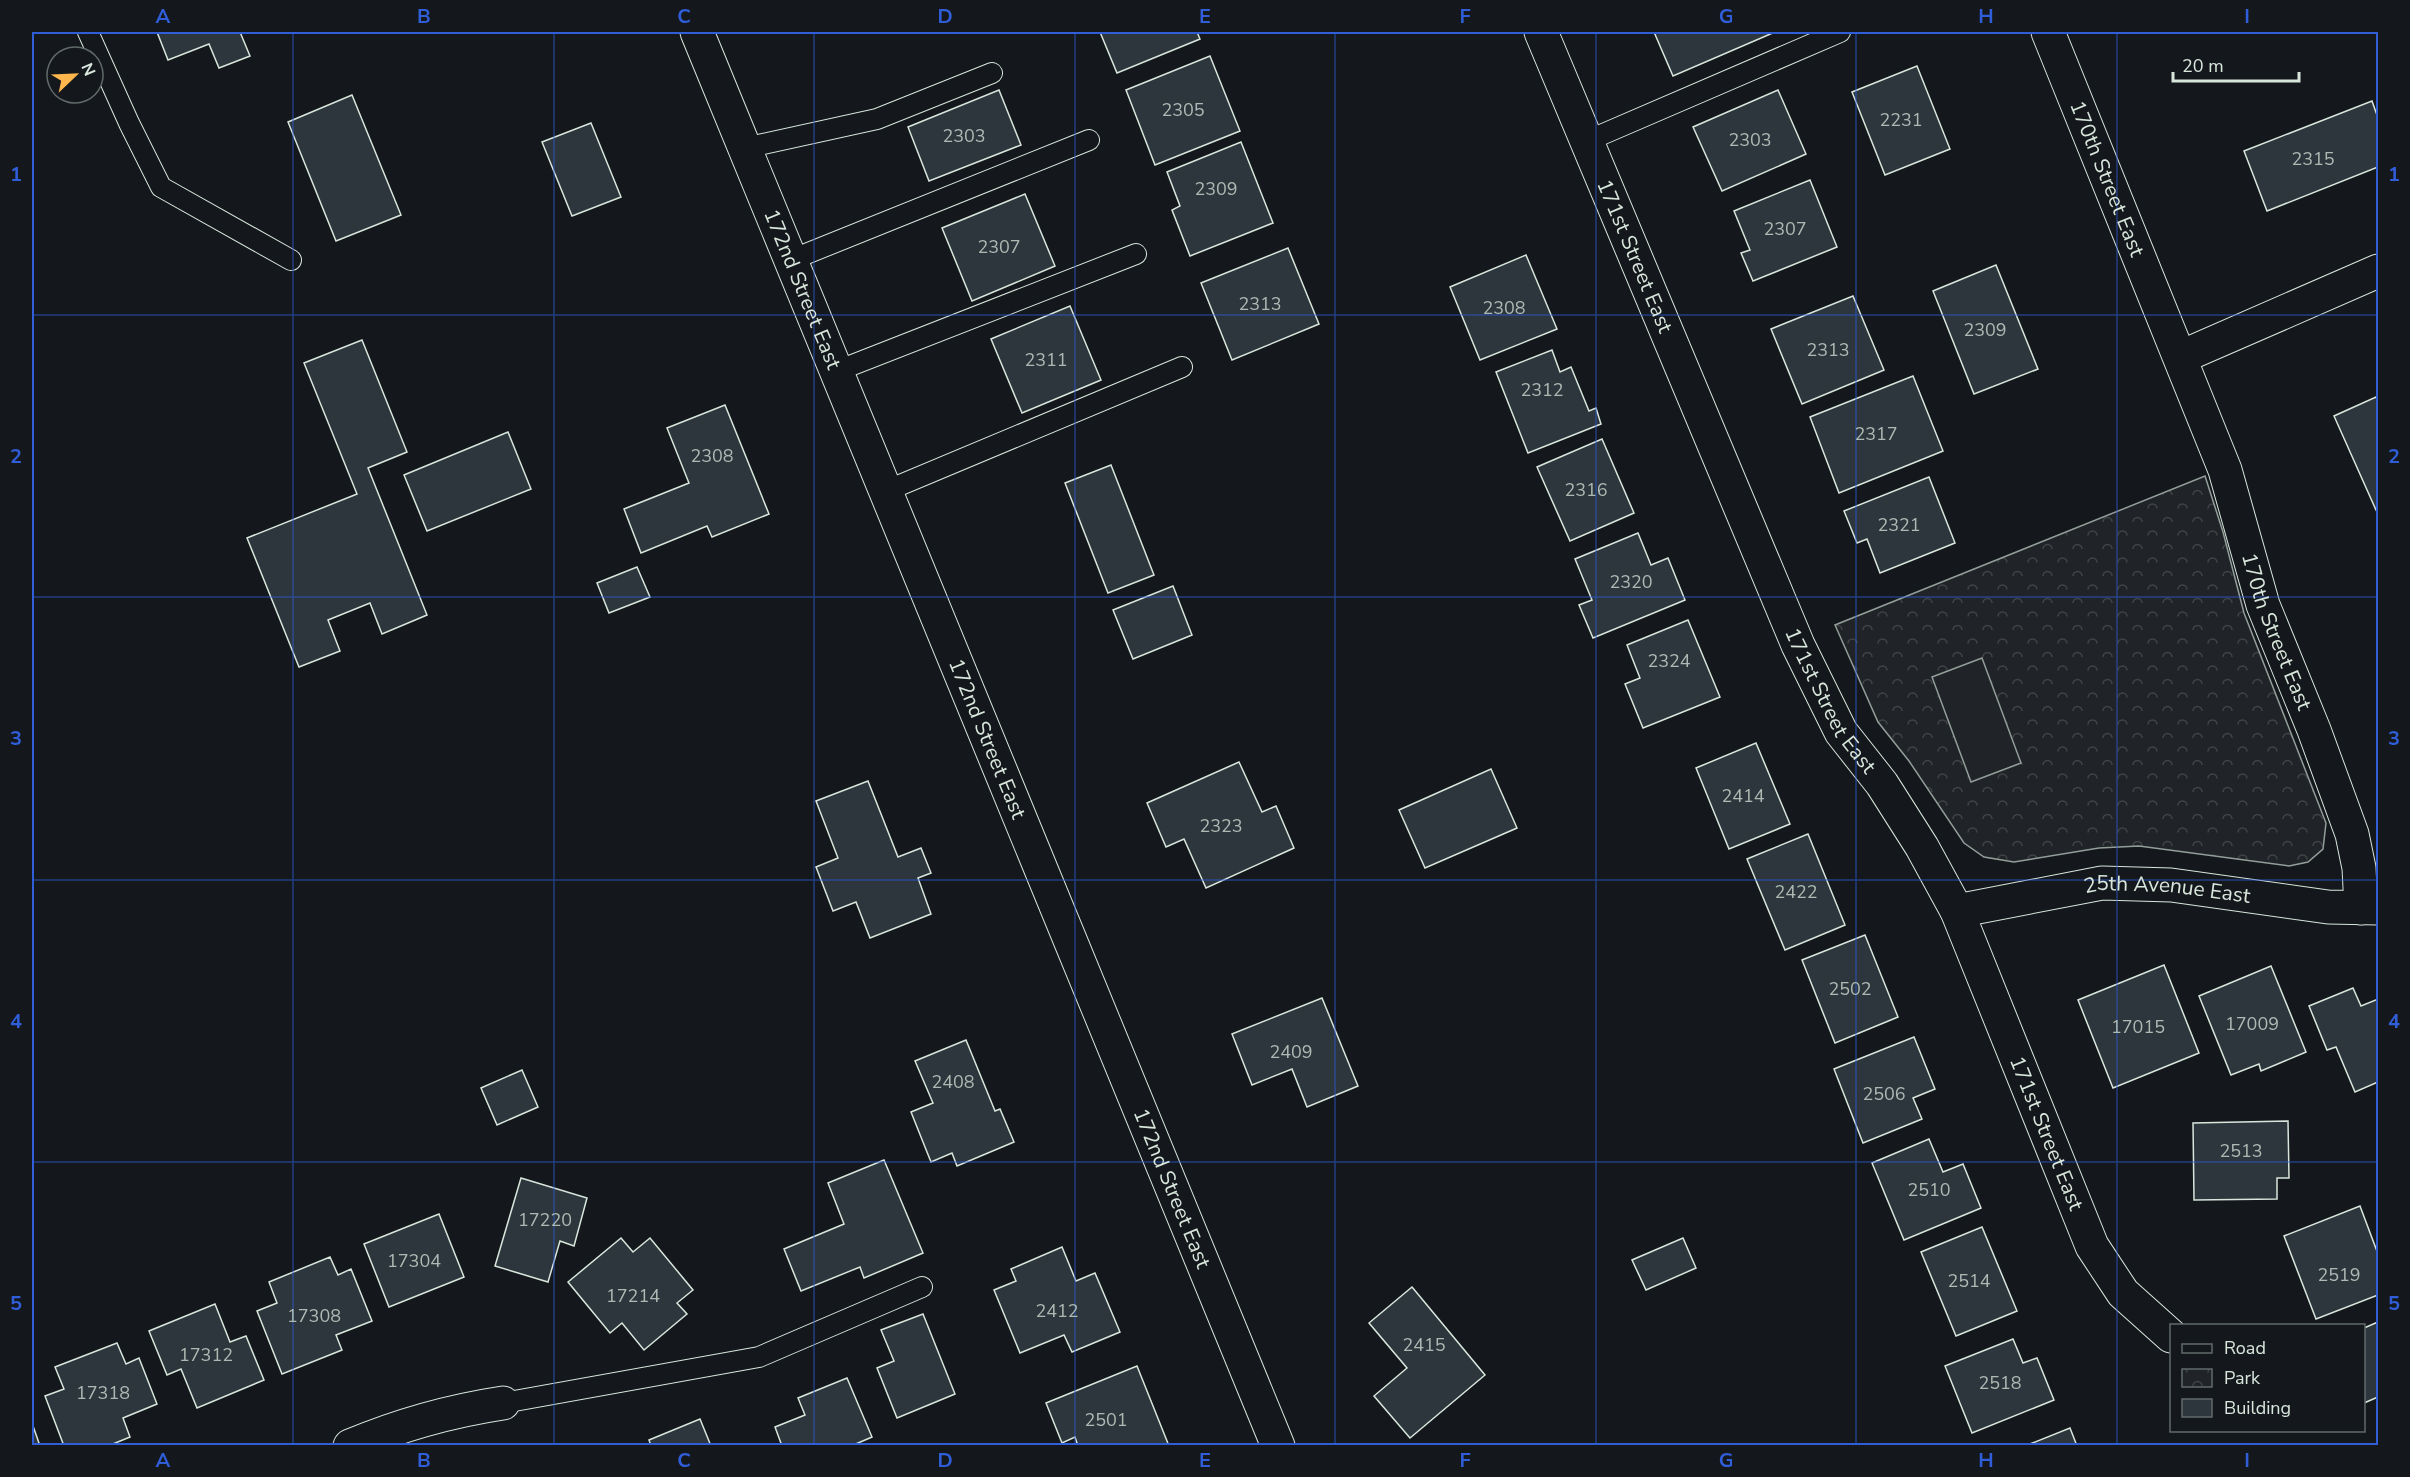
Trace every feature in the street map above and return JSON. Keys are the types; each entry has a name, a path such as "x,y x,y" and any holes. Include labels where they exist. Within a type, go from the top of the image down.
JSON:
{"street":[{"name":"172nd Street East","path":"697,32 1278,1446"},
{"name":"171st Street East","path":"1541,32 1798,645 1841,732 1882,784 1922,848 1957,911 2092,1245 2123,1293 2170,1335"},
{"name":"170th Street East","path":"2048,32 2225,470 2263,605 2314,730 2352,834 2370,908"},
{"path":"2181,357 2379,272"},
{"name":"25th Avenue East","path":"1957,911 2102,883 2171,885 2328,908 2370,908"},
{"path":"350,1446 390,1429 464,1409 503,1403"}],"lane":[{"path":"88,32 161,187 291,260"},
{"path":"1587,141 1840,32"},
{"path":"745,148 877,119 992,73"},
{"path":"791,260 1089,140"},
{"path":"837,371 1136,255"},
{"path":"886,491 1182,367"},
{"path":"503,1403 759,1356 922,1287"}],"green space":[{"path":"2205,476 2223,532 2244,613 2326,823 2323,849 2308,862 2289,866 2139,846 2099,848 2014,862 1984,857 1964,843 1909,761 1878,722 1835,625"},
{"path":"1982,658 2021,763 1971,782 1932,677"}],"building":[{"path":"157,32 240,32 250,56 219,68 209,44 168,60"},
{"path":"1100,32 1197,32 1200,39 1117,73"},
{"path":"1654,32 1775,32 1673,76"},
{"path":"1210,56 1240,131 1155,165 1126,90"},
{"path":"1917,66 1950,149 1885,175 1852,92"},
{"path":"999,90 1021,145 929,181 908,127"},
{"path":"1778,90 1806,154 1722,191 1693,127"},
{"path":"352,95 401,215 336,241 288,122"},
{"path":"2372,101 2378,118 2378,167 2267,211 2244,151"},
{"path":"591,123 621,197 572,216 542,142"},
{"path":"1241,142 1273,223 1190,256 1172,210 1180,206 1167,172"},
{"path":"1810,180 1837,247 1753,281 1741,253 1750,250 1734,211"},
{"path":"1025,194 1055,266 972,301 942,228"},
{"path":"1288,248 1319,324 1232,360 1201,283"},
{"path":"1526,255 1557,329 1480,360 1450,287"},
{"path":"1996,265 2038,369 1974,394 1933,291"},
{"path":"1853,296 1884,370 1802,404 1771,329"},
{"path":"1070,306 1101,380 1022,413 991,339"},
{"path":"362,340 407,452 368,468 427,615 382,634 370,603 328,620 340,651 299,667 247,538 357,494 304,363"},
{"path":"1552,350 1560,372 1571,367 1589,411 1596,408 1601,424 1528,453 1496,372"},
{"path":"1913,376 1943,451 1839,493 1810,417"},
{"path":"2376,397 2378,402 2378,508 2376,510 2334,416"},
{"path":"725,405 769,514 712,537 707,526 641,553 624,509 689,483 667,428"},
{"path":"508,432 531,489 427,531 404,475"},
{"path":"1602,439 1634,513 1570,541 1537,467"},
{"path":"1111,465 1154,575 1108,593 1065,483"},
{"path":"1929,477 1955,543 1880,573 1867,539 1857,543 1844,511"},
{"path":"1638,533 1651,565 1668,558 1685,600 1593,638 1579,605 1592,600 1575,559"},
{"path":"637,567 650,597 609,613 597,583"},
{"path":"1173,586 1192,635 1133,659 1113,610"},
{"path":"1688,620 1720,697 1643,728 1625,684 1640,678 1627,645"},
{"path":"1756,743 1790,824 1729,849 1696,768"},
{"path":"1239,762 1262,812 1276,806 1294,848 1206,888 1184,839 1166,847 1147,803"},
{"path":"1491,769 1517,828 1425,868 1399,810"},
{"path":"868,781 898,857 921,848 931,873 918,878 931,914 870,938 856,902 833,911 816,867 838,858 816,801"},
{"path":"1808,834 1845,925 1785,950 1747,859"},
{"path":"1865,935 1898,1017 1835,1043 1802,960"},
{"path":"2164,965 2199,1053 2113,1088 2078,1000"},
{"path":"2271,966 2306,1052 2261,1071 2259,1064 2231,1075 2199,996"},
{"path":"2353,988 2361,1006 2378,999 2378,1082 2355,1092 2336,1047 2327,1050 2309,1006"},
{"path":"1322,998 1358,1086 1307,1107 1292,1069 1252,1085 1232,1034"},
{"path":"1914,1037 1935,1089 1913,1098 1922,1119 1863,1143 1834,1069"},
{"path":"966,1040 995,1111 1000,1109 1014,1142 957,1166 952,1153 931,1162 911,1112 933,1103 915,1061"},
{"path":"522,1070 538,1107 497,1125 481,1088"},
{"path":"2288,1121 2289,1178 2277,1178 2277,1199 2194,1200 2193,1123"},
{"path":"1929,1139 1943,1172 1963,1164 1981,1208 1904,1240 1872,1163"},
{"path":"884,1160 923,1253 864,1278 860,1267 801,1291 784,1249 844,1224 828,1183"},
{"path":"521,1178 587,1198 574,1246 560,1241 548,1282 495,1266"},
{"path":"2360,1206 2378,1254 2378,1295 2316,1319 2284,1236"},
{"path":"439,1214 464,1277 389,1307 364,1244"},
{"path":"1982,1227 2017,1311 1956,1336 1921,1252"},
{"path":"621,1238 633,1252 650,1238 693,1290 677,1303 687,1314 644,1350 622,1323 610,1333 568,1282"},
{"path":"1683,1238 1696,1268 1646,1290 1632,1260"},
{"path":"1062,1247 1076,1281 1095,1273 1120,1332 1072,1352 1064,1335 1020,1353 994,1290 1016,1281 1011,1269"},
{"path":"330,1257 338,1275 351,1269 372,1321 336,1335 342,1350 282,1374 257,1311 277,1303 269,1282"},
{"path":"1412,1287 1485,1375 1410,1438 1374,1396 1407,1368 1369,1323"},
{"path":"215,1304 230,1342 246,1336 264,1380 197,1408 181,1369 167,1375 149,1331"},
{"path":"923,1314 955,1394 897,1418 877,1368 894,1361 881,1330"},
{"path":"2378,1322 2378,1397 2365,1403 2365,1328"},
{"path":"2013,1339 2023,1363 2037,1358 2054,1400 1972,1433 1945,1366"},
{"path":"117,1343 126,1364 139,1358 157,1404 123,1418 130,1437 108,1446 64,1446 45,1396 64,1389 55,1367"},
{"path":"1137,1366 1169,1446 1078,1446 1075,1437 1062,1443 1046,1403"},
{"path":"847,1378 872,1437 851,1446 782,1446 775,1427 805,1415 798,1398"},
{"path":"700,1419 711,1446 651,1446 649,1440"},
{"path":"32,1423 40,1446 32,1446"},
{"path":"2070,1428 2077,1446 2025,1446"}]}
